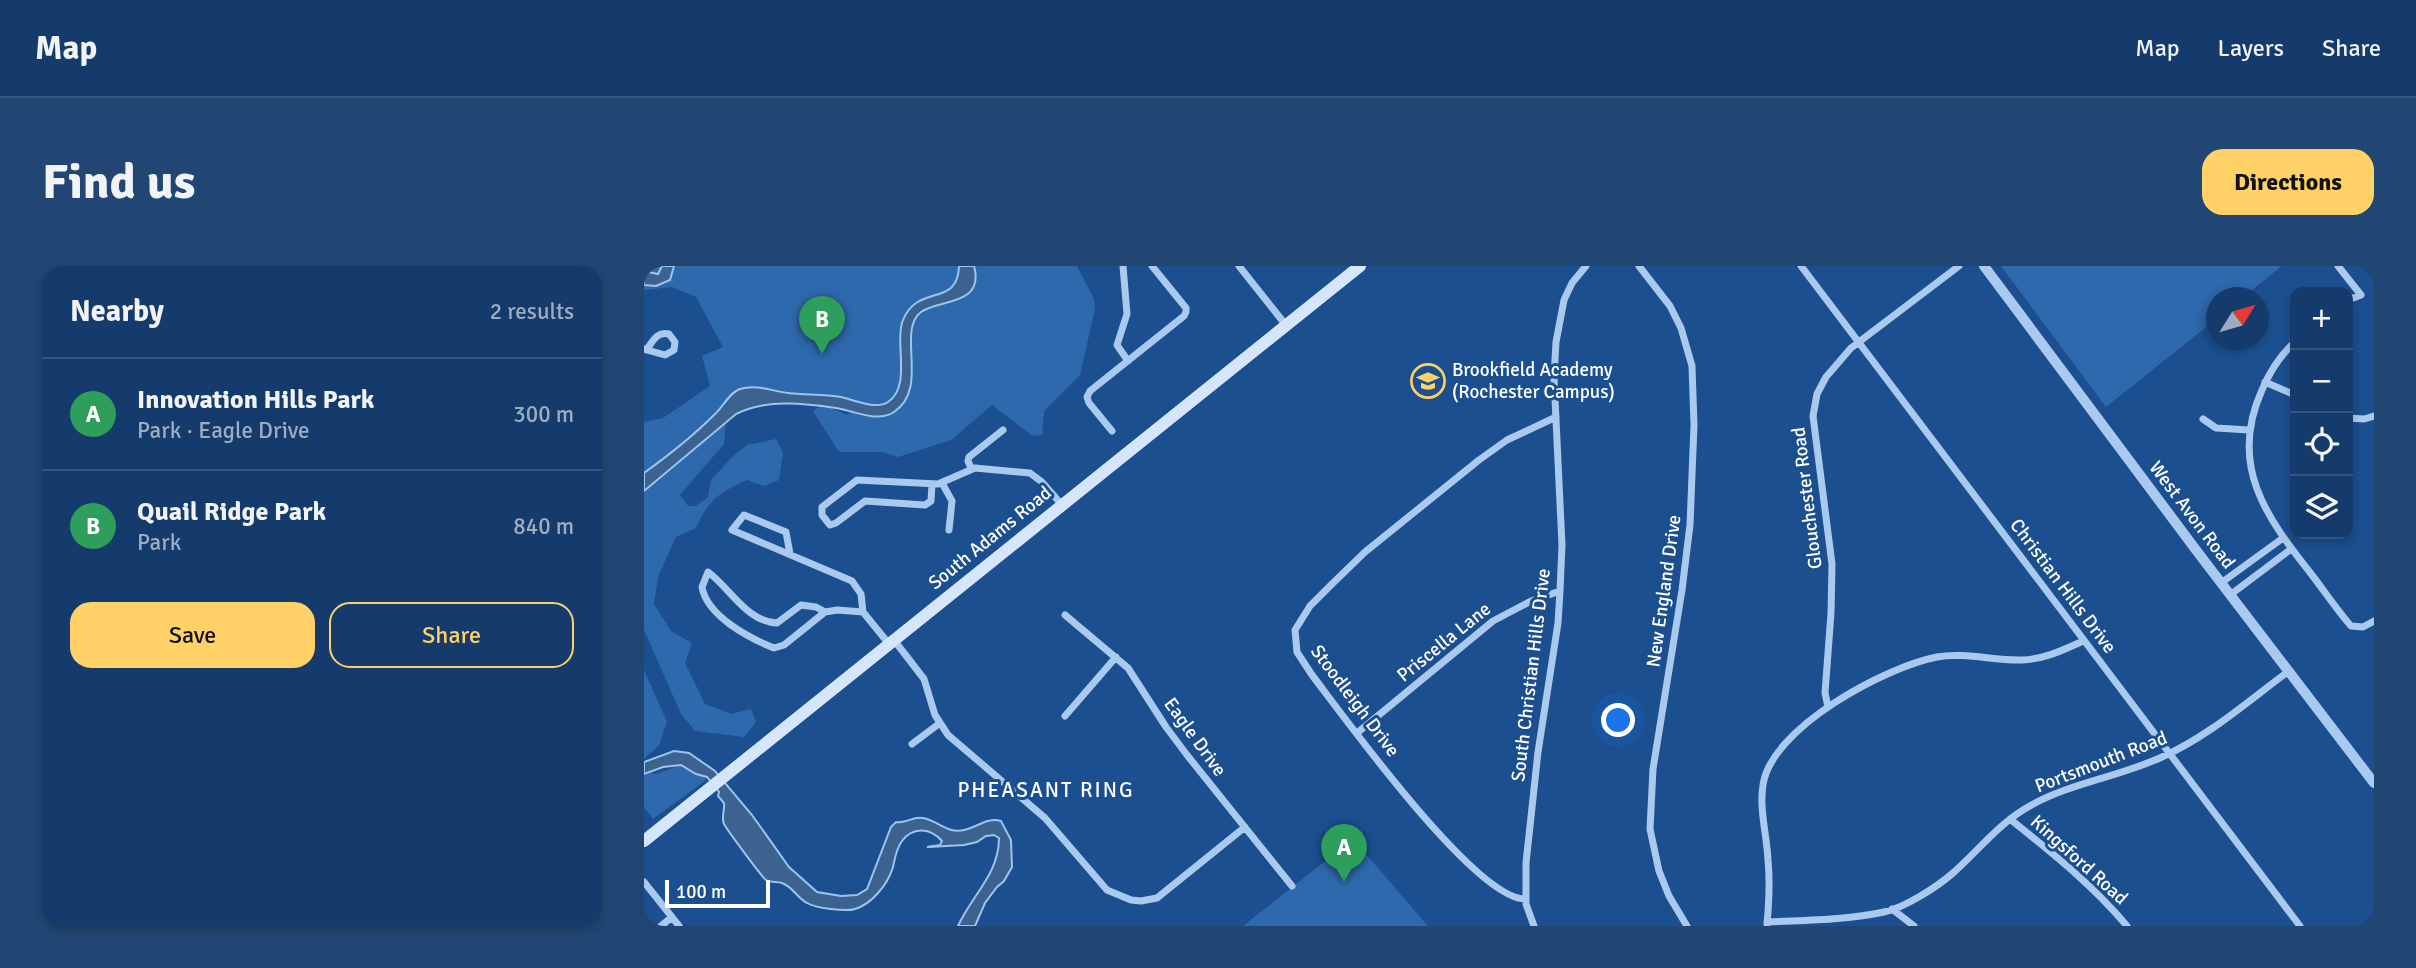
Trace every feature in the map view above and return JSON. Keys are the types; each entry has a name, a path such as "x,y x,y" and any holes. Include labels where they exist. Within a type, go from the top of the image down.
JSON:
{"main road":[{"name":"South Adams Road","path":"644,841 1360,266"}],"street":[{"path":"1123,266 1127,314 1117,345 1128,361"},
{"path":"1112,431 1089,403 1087,397 1090,391 1186,312 1186,308 1152,266"},
{"path":"1239,266 1285,324"},
{"name":"South Christian Hills Drive","path":"1534,926 1525,899 1524,883 1530,816 1560,591 1562,545 1556,417 1556,342 1563,300 1586,266"},
{"name":"New England Drive","path":"1639,266 1670,306 1683,331 1692,366 1694,425 1690,525 1653,769 1650,829 1659,871 1669,896 1687,926"},
{"name":"Christian Hills Drive","path":"1801,266 2300,926"},
{"name":"Glouchester Road","path":"1828,707 1825,693 1832,564 1813,416 1817,394 1826,377 1859,342 1959,266"},
{"name":"West Avon Road","path":"1984,266 2230,595 2372,776"},
{"path":"2338,266 2361,295 2353,298"},
{"path":"2290,348 2275,364 2256,401 2249,430 2249,454 2255,486 2270,519 2283,538 2351,626 2363,627 2374,621"},
{"path":"2265,382 2290,393"},
{"path":"2353,418 2374,416"},
{"name":"Stoodleigh Drive","path":"1525,899 1508,895 1496,887 1441,838 1357,733 1297,652 1296,630 1301,619 1365,552 1507,440 1556,417"},
{"path":"2203,419 2216,428 2249,430"},
{"path":"971,468 969,457 1003,430"},
{"path":"932,484 931,501 925,505 865,501 830,525 822,515 822,507 857,480 942,483 971,468 1030,473 1042,482 1062,505"},
{"path":"942,483 952,501 949,530"},
{"path":"790,554 786,533 744,515 732,530 852,582 861,594 863,612 924,679 940,723 948,735 1045,818 1107,890 1122,898 1141,901 1157,898 1245,827"},
{"path":"2221,583 2283,538"},
{"path":"2230,595 2291,549"},
{"path":"825,612 816,607 801,605 777,623 771,623 748,611 719,579 708,572 702,587 707,600 733,628 774,648 784,645 825,612 863,612"},
{"name":"Priscella Lane","path":"1357,733 1493,621 1531,601 1560,591"},
{"name":"Eagle Drive","path":"1065,615 1116,657 1135,678 1180,746 1292,886"},
{"path":"1767,924 1769,861 1762,802 1765,778 1774,756 1805,724 1828,707 1870,683 1936,657 1957,655 2021,660 2055,654 2083,641"},
{"path":"1065,716 1116,657"},
{"name":"Portsmouth Road","path":"1767,924 1892,909 1950,876 2010,819 2049,796 2130,770 2187,746 2289,671"},
{"path":"912,744 940,723"},
{"name":"Kingsford Road","path":"2010,819 2105,900 2127,926"},
{"path":"644,882 679,926"},
{"path":"1892,909 1914,926"},
{"path":"661,926 672,917"}],"shaded area":[{"path":"644,266 1077,266 1094,299 1095,309 1080,375 1044,411 1042,435 1033,436 992,405 951,440 898,457 882,452 839,452 813,411 823,404 847,415 855,409 850,400 727,405 724,444 680,495 688,506 696,506 708,497 711,480 731,458 747,445 776,439 783,453 779,480 764,486 747,480 710,503 696,528 676,537 658,577 654,604 671,631 692,643 685,663 705,704 731,714 751,709 756,722 744,737 695,731 681,714 644,630 644,422 663,418 710,386 702,356 723,347 696,297 672,287 644,290"},
{"path":"662,266 674,266 670,280 656,286 644,285 644,271 658,274"},
{"path":"959,266 974,266 976,279 973,288 967,295 921,312 914,321 911,332 910,389 904,402 894,412 873,416 798,404 772,404 747,409 736,414 644,491 644,473 689,438 740,389 758,388 835,396 871,405 888,402 899,386 903,320 918,302 952,287 957,279"},
{"path":"2001,266 2282,266 2256,287 2206,287 2206,327 2106,407"},
{"path":"644,670 667,722 659,745 644,759"},
{"path":"674,751 689,753 715,771 752,815 789,867 817,892 841,896 857,895 867,889 891,827 896,822 916,818 958,831 987,821 1001,821 1011,840 1012,867 985,903 975,926 958,926 995,863 999,838 994,835 986,836 977,842 964,845 927,847 940,845 942,841 933,833 922,830 911,833 902,841 887,880 867,903 845,910 811,905 786,885 766,880 758,871 724,824 724,803 707,777 681,765 663,767 644,774 644,762"},
{"path":"681,765 703,774 706,780 653,819 644,807 644,771 656,774"},
{"path":"1353,839 1428,926 1243,926"}],"place":[{"name":"Quail Ridge Park","path":"822,354"},
{"name":"Brookfield Academy (Rochester Campus)","path":"1428,381"},
{"name":"Innovation Hills Park","path":"1344,882"}],"district":[{"name":"PHEASANT RING","path":"1046,790"}]}
